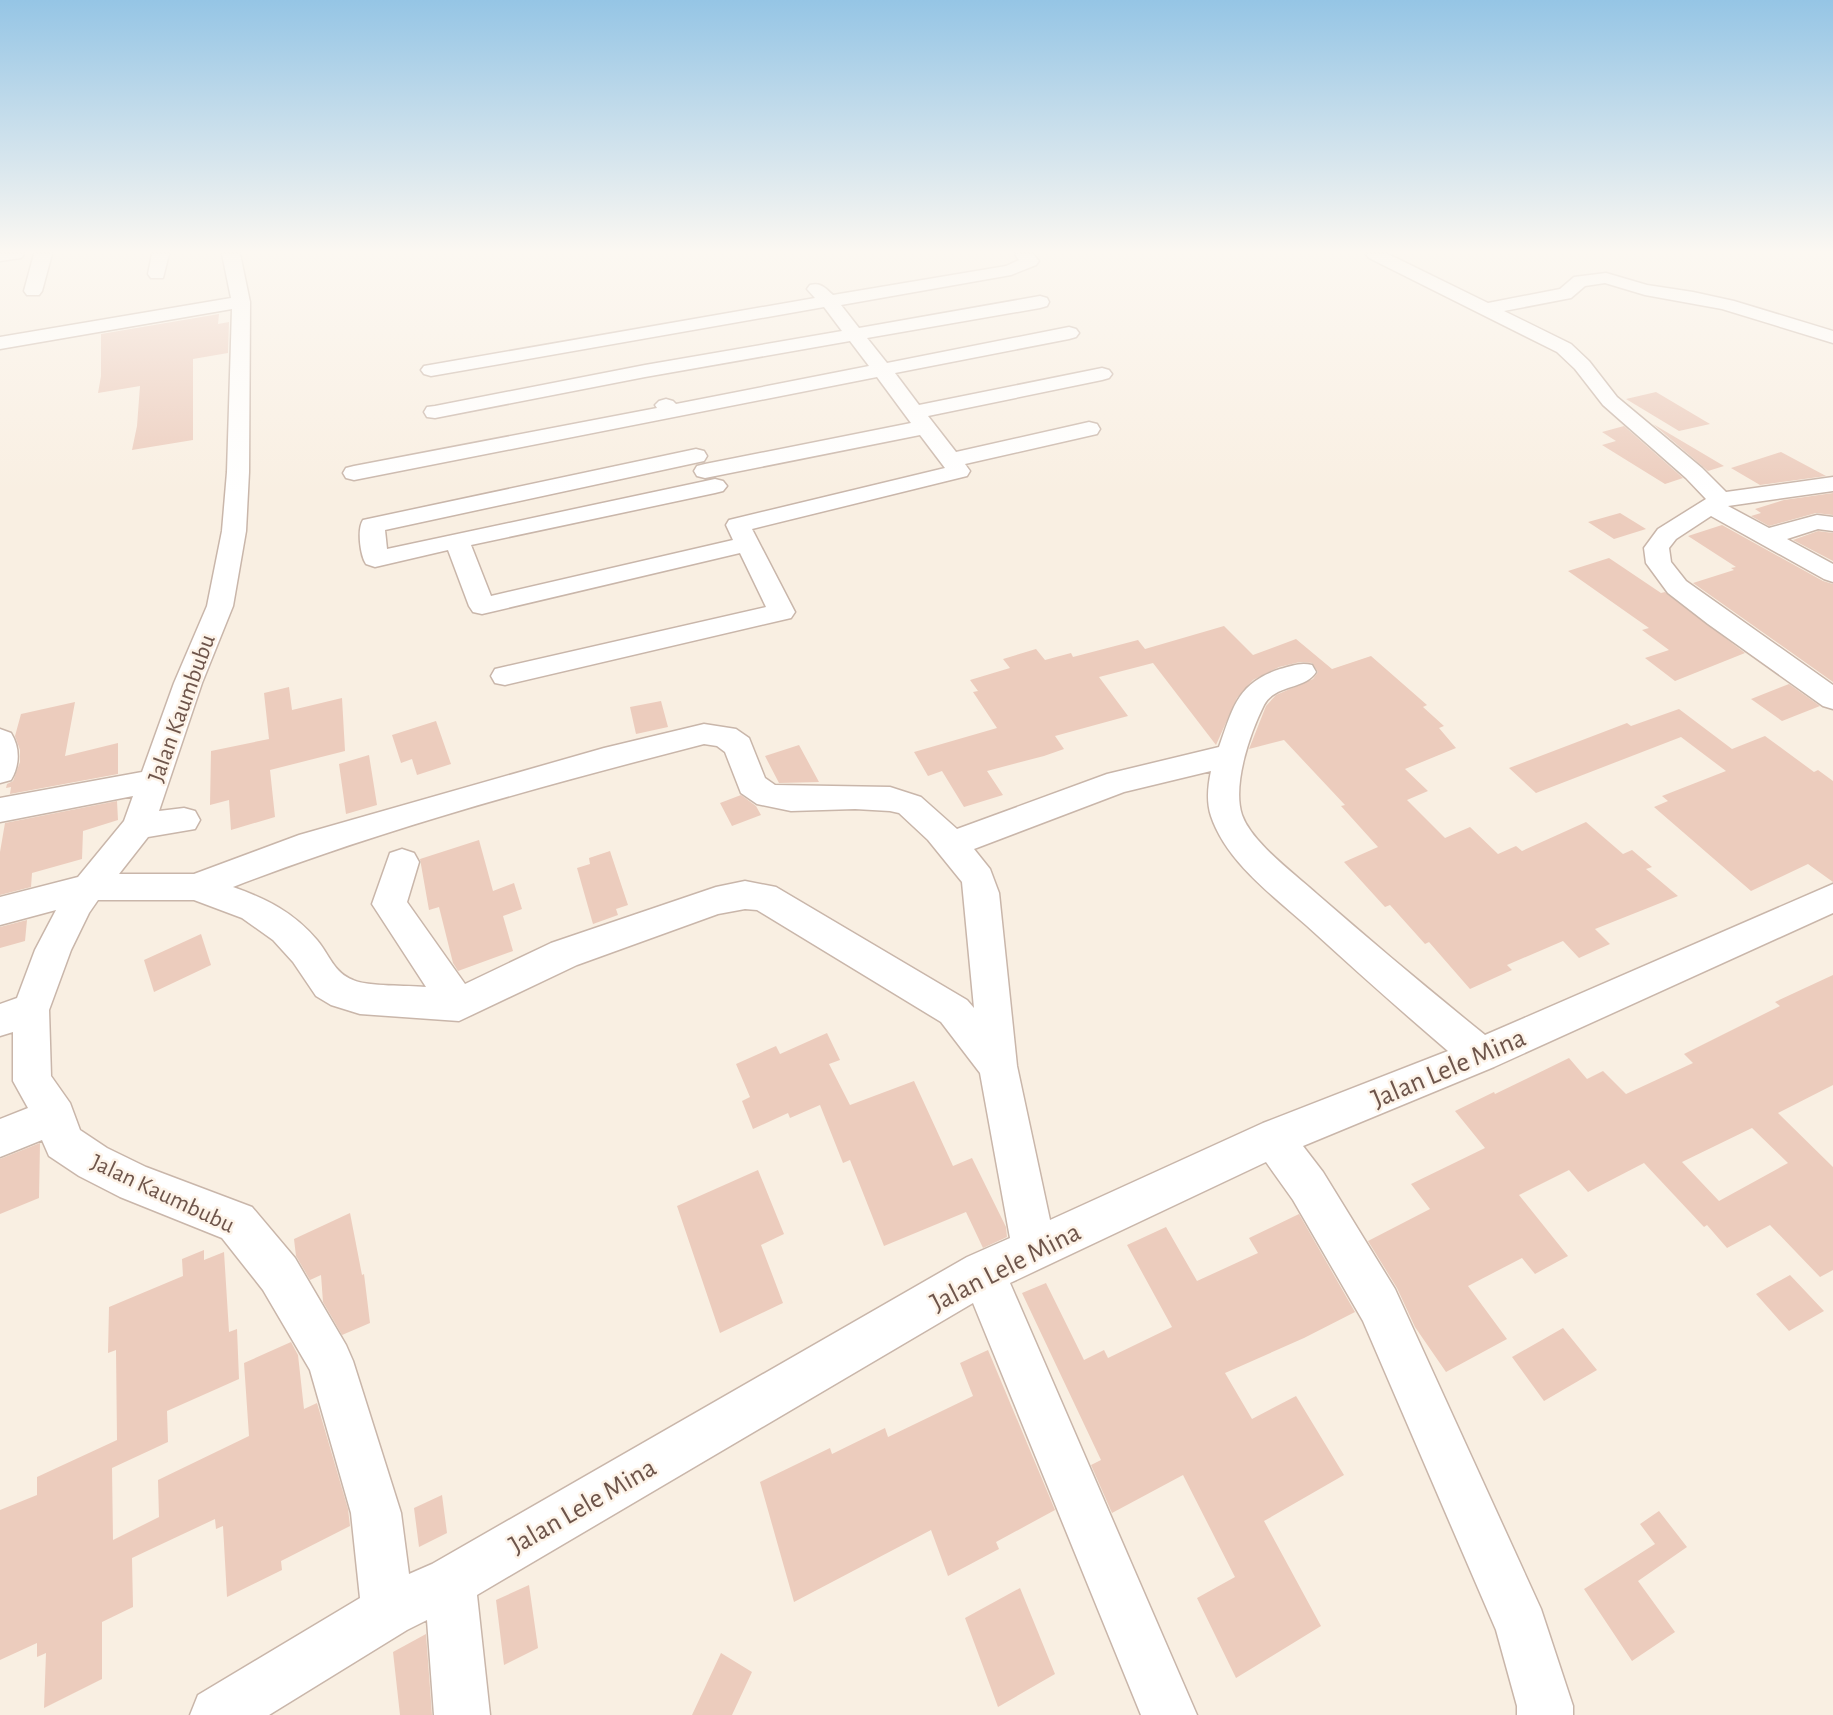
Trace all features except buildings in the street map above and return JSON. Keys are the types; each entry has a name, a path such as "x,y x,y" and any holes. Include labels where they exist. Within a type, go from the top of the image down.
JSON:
{"street":[{"path":"0,343 53,334"},
{"name":"Jalan Kaumbubu","path":"240,334 238,472 234,531 220,606 188,683 138,826 76,904 53,950 15,1015 32,1081 56,1116 63,1142 93,1162 135,1183 237,1222 279,1274 330,1361 376,1513 388,1611"},
{"path":"431,370 647,334"},
{"path":"435,412 645,371 860,334"},
{"path":"692,449 372,525 375,559 457,542 692,449 883,371 1064,334"},
{"path":"1536,334 1564,348 1582,365 1610,401 1694,473 1716,504 1766,537 1833,574"},
{"path":"457,542 482,606 959,471 855,335"},
{"path":"505,676 782,612 743,534 625,338"},
{"path":"354,473 692,449 920,420 1102,374"},
{"path":"951,460 1089,429"},
{"path":"1833,484 1716,504 1667,534 1656,548 1659,563 1677,587 1833,699"},
{"path":"1766,537 1818,522 1833,525"},
{"path":"1302,672 1269,683 1251,700 1231,755 1223,794 1227,819 1242,841 1267,869 1381,973 1481,1055"},
{"path":"195,887 299,848 615,756 705,734 725,736 738,746 752,785 768,796 890,799 910,805 951,844 978,878 982,893 998,1066 1034,1249"},
{"path":"0,740 3,745 0,772"},
{"path":"951,844 1118,782 1231,755"},
{"path":"0,810 154,781"},
{"path":"138,826 184,820"},
{"path":"402,862 389,904 459,1005"},
{"path":"0,911 90,887 195,887 254,908 285,930 306,952 329,985 344,994 360,998 459,1005 564,954 716,901 745,895 764,897 954,1011 998,1066"},
{"name":"Jalan Lele Mina","path":"218,1715 388,1611 450,1582 983,1273 1273,1139 1481,1055 1833,898"},
{"path":"0,1138 56,1116"},
{"path":"1273,1139 1308,1186 1379,1305 1522,1628 1545,1706 1545,1715"},
{"path":"983,1273 1104,1567 1169,1715"},
{"path":"450,1582 462,1715"}]}
